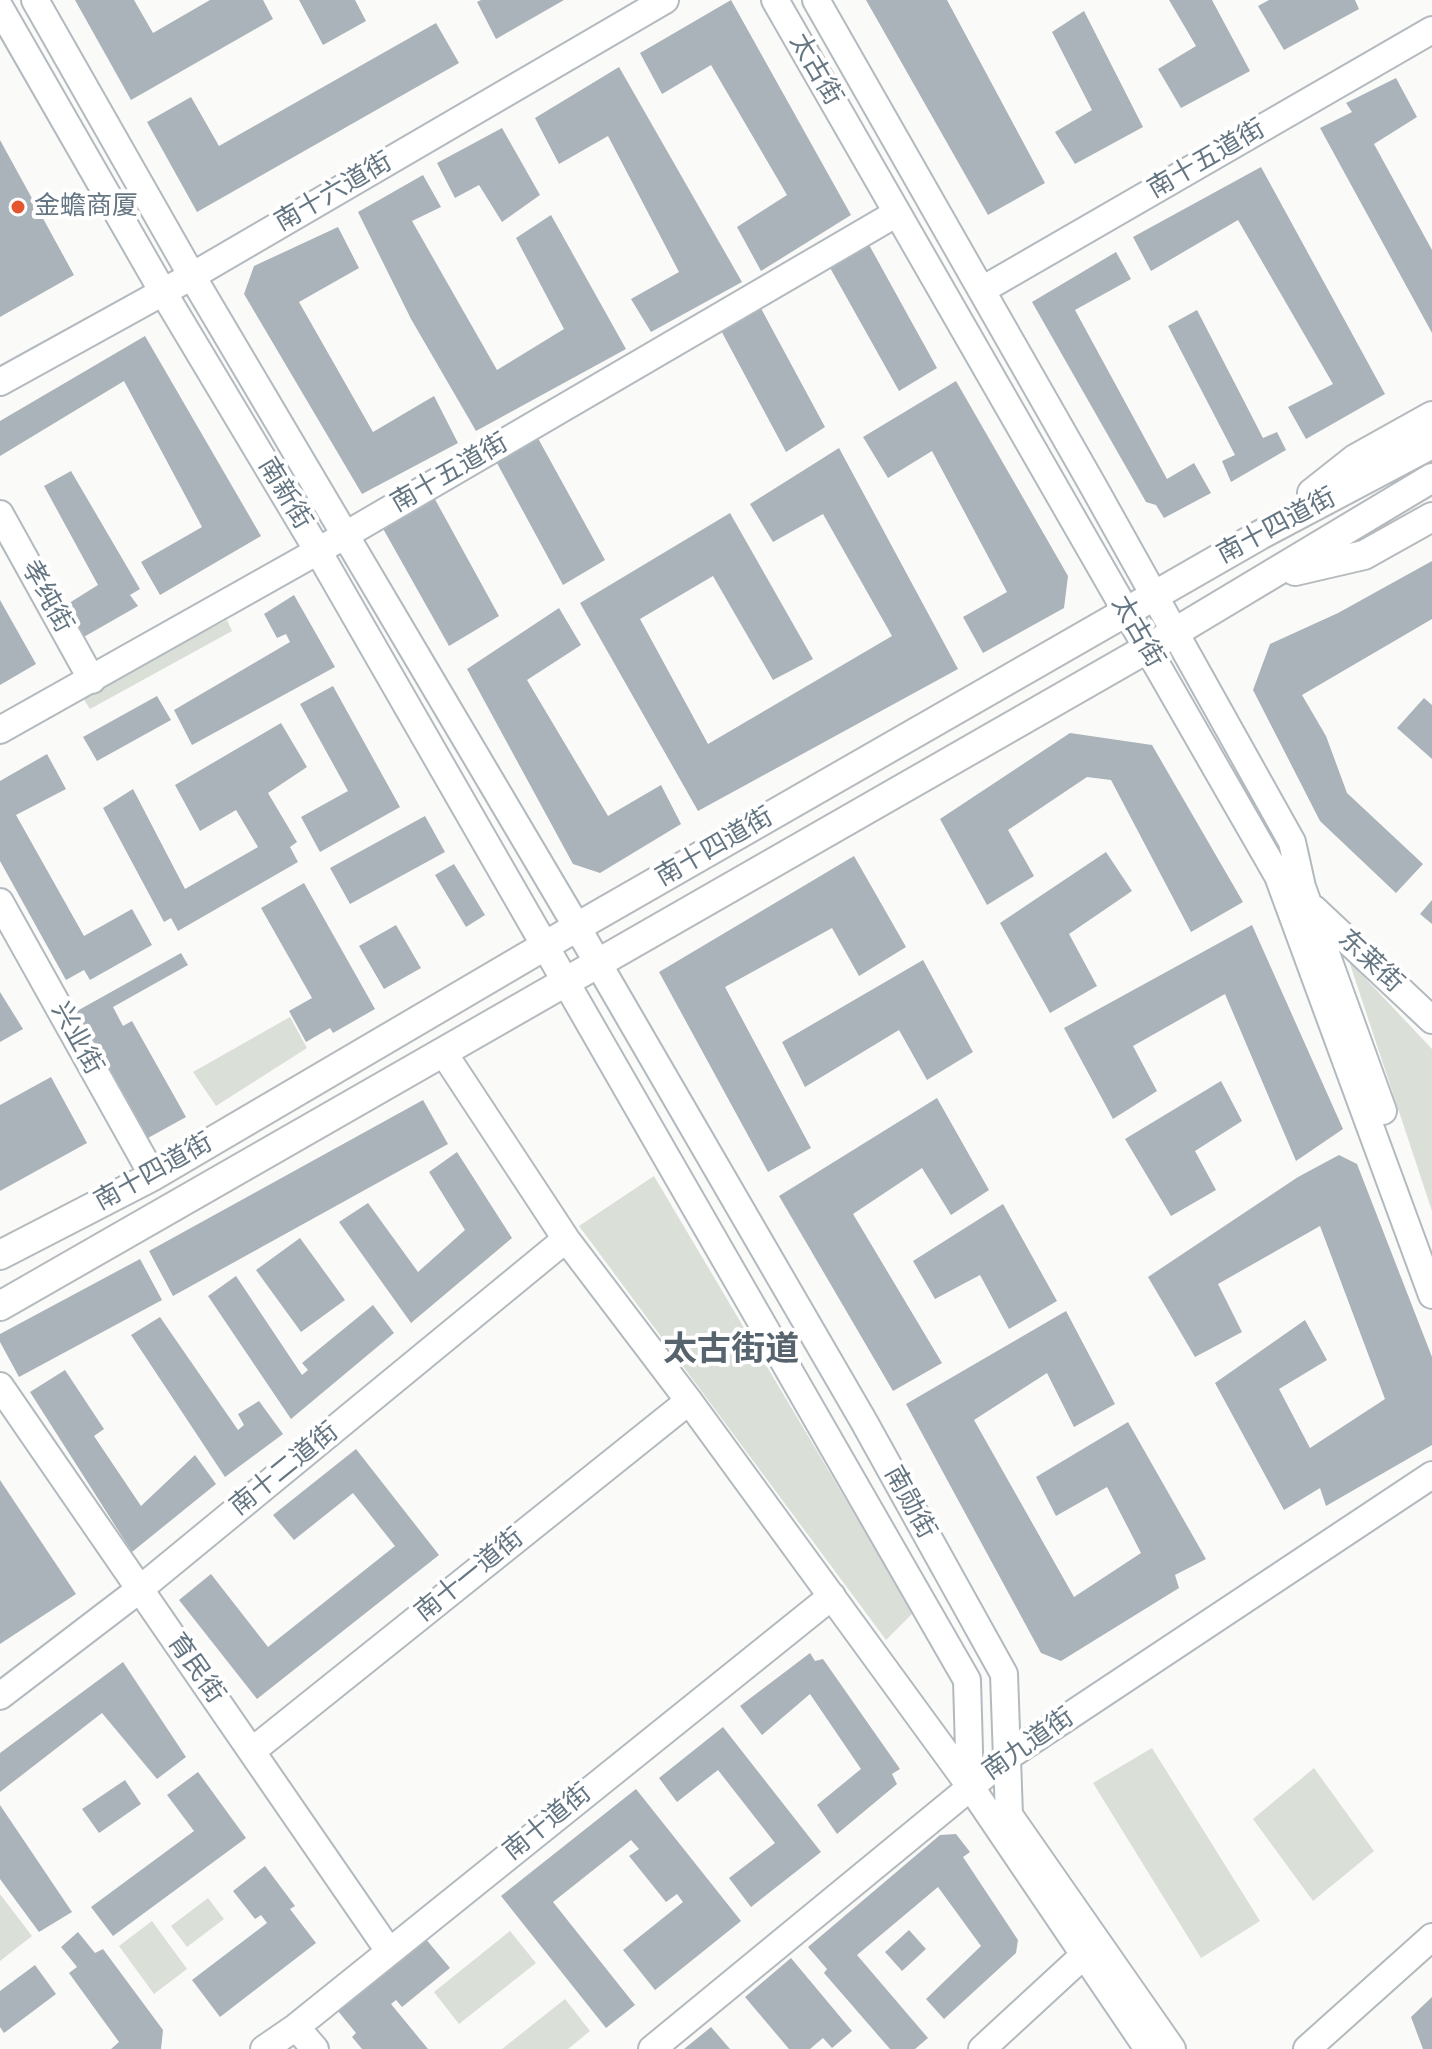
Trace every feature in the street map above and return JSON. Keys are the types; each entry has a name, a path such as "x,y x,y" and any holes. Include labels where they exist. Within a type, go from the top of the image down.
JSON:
{"main road":[{"name":"南新街","path":"35,0 192,276 598,964"},
{"name":"南十六道街","path":"0,382 192,276 665,0"},
{"name":"太古街","path":"775,0 1278,876 1432,1295"},
{"name":"太古街","path":"816,0 1292,842 1308,903 1432,1246"},
{"name":"南新街","path":"0,8 567,982"},
{"name":"南十五道街","path":"982,290 1432,30"},
{"name":"南十五道街","path":"0,730 318,551 897,213"},
{"path":"1260,535 1355,459 1432,416"},
{"name":"南十四道街","path":"0,1255 153,1176 577,927 1154,595 1432,444"},
{"path":"0,1306 1175,632 1432,478"},
{"name":"孝纯街","path":"0,514 92,680"},
{"path":"1267,578 1364,555 1432,517"},
{"name":"兴业街","path":"0,902 153,1176"},
{"name":"东莱街","path":"1308,903 1432,1020"},
{"name":"南勋街","path":"598,964 863,1420 1004,1674 1009,1815 1172,2049"},
{"name":"南勋街","path":"567,982 967,1680 970,1786"},
{"path":"443,1052 566,1239 689,1401 970,1786 1148,2049"},
{"name":"南十二道街","path":"0,1696 140,1589 566,1239"},
{"name":"育民街","path":"0,1386 389,1951"},
{"name":"南十一道街","path":"252,1751 689,1401"},
{"name":"南九道街","path":"652,2049 1006,1758 1432,1475"},
{"name":"南十道街","path":"264,2049 296,2027 832,1596"},
{"path":"1307,2049 1432,1937"},
{"path":"982,2049 1083,1956"},
{"path":"296,2027 315,2049"}],"shaded area":[{"path":"227,620 232,631 90,709 81,695"},
{"path":"1349,961 1432,1049 1432,1211"},
{"path":"290,1017 307,1048 216,1106 193,1072"},
{"path":"654,1176 913,1613 886,1640 579,1226"},
{"path":"1152,1748 1260,1921 1201,1958 1093,1783"},
{"path":"1314,1768 1374,1851 1313,1901 1253,1819"},
{"path":"0,1894 32,1936 0,1961"},
{"path":"208,1898 224,1919 187,1947 171,1926"},
{"path":"152,1921 187,1969 154,1994 119,1946"},
{"path":"510,1931 536,1963 459,2024 434,1992"},
{"path":"565,1999 590,2031 568,2049 502,2049"}],"building":[{"path":"75,0 134,0 153,33 210,0 263,0 273,19 131,100"},
{"path":"299,0 355,0 366,21 323,45"},
{"path":"564,0 496,39 477,2"},
{"path":"731,0 851,215 761,271 737,227 787,195 711,65 662,94 640,53"},
{"path":"866,0 947,0 1045,183 988,215"},
{"path":"1169,0 1212,0 1250,71 1181,108 1158,69 1196,46"},
{"path":"1269,0 1355,0 1359,9 1284,50 1258,6"},
{"path":"1084,11 1143,127 1075,164 1055,132 1092,110 1052,32"},
{"path":"436,23 459,63 197,212 147,122 191,97 219,146"},
{"path":"619,67 742,282 651,332 631,299 679,272 608,136 559,164 535,118"},
{"path":"1396,78 1417,117 1374,144 1432,250 1432,333 1320,128 1352,112 1346,103"},
{"path":"502,128 540,195 502,222 479,185 455,198 437,163"},
{"name":"金蟾商厦","path":"0,140 74,275 0,317"},
{"path":"1261,167 1385,394 1306,439 1288,407 1333,384 1238,220 1151,271 1133,237"},
{"path":"423,175 441,207 412,221 497,370 564,329 516,238 551,215 626,349 476,431 411,319 358,212"},
{"path":"338,227 359,268 299,302 373,432 434,396 458,443 362,494 244,294 254,266"},
{"path":"868,243 937,368 899,391 829,266"},
{"path":"1116,252 1131,279 1075,310 1167,479 1194,463 1211,493 1164,518 1156,505 1146,502 1032,302"},
{"path":"757,301 825,427 786,452 717,323"},
{"path":"1197,310 1263,438 1277,432 1286,450 1231,482 1222,461 1235,455 1168,326"},
{"path":"145,336 261,536 160,595 141,562 202,527 124,381 0,456 0,421"},
{"path":"956,381 1068,576 1064,608 983,653 963,617 1007,592 932,451 888,478 863,437"},
{"path":"534,431 605,560 563,585 491,452"},
{"path":"839,448 958,669 698,811 580,603 730,513 813,659 773,680 713,576 640,619 708,744 892,636 823,514 773,542 750,504"},
{"path":"71,471 140,589 130,595 138,606 82,638 66,605 98,585 44,486"},
{"path":"431,492 499,616 449,646 381,525"},
{"path":"1432,561 1432,619 1302,695 1326,736 1347,793 1423,864 1396,893 1320,821 1253,690 1270,644 1338,613"},
{"path":"294,595 335,667 192,745 174,710 290,642 286,634 277,638 264,614"},
{"path":"0,600 36,664 0,685"},
{"path":"559,608 581,645 527,680 608,816 661,785 681,824 600,873 573,864 467,669"},
{"path":"333,686 400,807 320,852 301,817 348,791 300,704"},
{"path":"157,696 171,720 97,761 83,737"},
{"path":"1424,698 1432,705 1432,759 1397,728"},
{"path":"281,723 307,767 268,793 297,842 290,847 298,862 178,931 171,918 164,922 103,808 133,789 185,889 258,847 236,810 200,831 175,785"},
{"path":"1070,733 1152,745 1243,902 1191,932 1111,780 1087,777 1008,830 1034,876 987,905 940,819"},
{"path":"47,754 66,789 16,815 84,936 132,909 152,945 90,980 84,970 66,980 0,861 0,781"},
{"path":"425,816 445,852 350,904 330,868"},
{"path":"1106,852 1132,891 1069,934 1097,986 1050,1013 1000,923"},
{"path":"854,856 906,947 859,976 832,928 725,987 811,1148 768,1172 659,972"},
{"path":"454,864 485,915 466,927 435,875"},
{"path":"304,883 375,1009 333,1033 330,1028 306,1042 289,1011 312,998 261,908"},
{"path":"1432,900 1432,924 1420,914"},
{"path":"396,925 421,968 384,989 359,946"},
{"path":"1252,925 1343,1129 1296,1161 1225,994 1133,1046 1157,1091 1113,1119 1064,1028"},
{"path":"181,953 188,965 113,1007 123,1026 132,1021 186,1117 148,1138 77,1011"},
{"path":"923,960 973,1052 927,1080 899,1030 805,1087 782,1042"},
{"path":"0,992 23,1029 0,1042"},
{"path":"51,1077 87,1143 0,1191 0,1105"},
{"path":"1221,1081 1242,1121 1195,1151 1216,1190 1171,1216 1125,1139"},
{"path":"937,1098 989,1190 951,1215 922,1168 853,1214 942,1363 893,1391 779,1196"},
{"path":"423,1100 448,1144 173,1296 149,1251"},
{"path":"457,1152 512,1238 411,1323 339,1222 368,1203 418,1272 465,1230 429,1172"},
{"path":"1339,1155 1357,1164 1432,1357 1432,1445 1326,1506 1320,1488 1284,1510 1215,1383 1305,1320 1327,1360 1279,1389 1310,1448 1385,1399 1320,1226 1218,1284 1242,1332 1195,1357 1148,1277 1298,1177"},
{"path":"1003,1204 1057,1301 1009,1329 980,1275 935,1299 913,1261"},
{"path":"300,1238 345,1300 301,1332 256,1270"},
{"path":"140,1259 162,1300 19,1377 0,1342 0,1334"},
{"path":"236,1276 302,1375 308,1370 302,1363 373,1305 394,1333 291,1419 208,1296"},
{"path":"1066,1311 1115,1404 1074,1427 1047,1373 974,1420 1074,1597 1141,1553 1107,1487 1056,1516 1036,1477 1128,1422 1206,1559 1175,1575 1179,1588 1061,1661 1041,1653 906,1404"},
{"path":"160,1317 238,1430 244,1425 238,1414 259,1401 283,1434 225,1477 131,1335"},
{"path":"65,1370 104,1429 94,1436 141,1506 195,1455 216,1484 132,1552 30,1392"},
{"path":"356,1449 439,1555 257,1699 179,1600 211,1574 268,1647 395,1546 353,1493 294,1540 273,1515"},
{"path":"0,1480 76,1594 0,1644"},
{"path":"810,1653 815,1661 823,1659 900,1769 892,1774 897,1784 837,1834 817,1805 861,1769 810,1694 762,1735 740,1706"},
{"path":"123,1662 186,1757 157,1779 102,1713 0,1792 0,1753"},
{"path":"723,1727 821,1852 751,1907 729,1878 775,1843 718,1770 677,1802 659,1778"},
{"path":"198,1772 246,1838 113,1936 91,1907 194,1831 167,1795"},
{"path":"125,1780 141,1804 99,1833 82,1809"},
{"path":"636,1789 741,1921 655,1990 623,1950 683,1902 677,1894 666,1902 629,1856 639,1849 631,1840 553,1902 635,2005 606,2028 501,1896"},
{"path":"0,1805 72,1912 39,1932 0,1879"},
{"path":"956,1834 970,1852 963,1857 1018,1940 1016,1953 944,2019 926,1999 981,1946 938,1887 857,1955 928,2038 915,2049 890,2049 824,1973 827,1969 808,1947 940,1835"},
{"path":"265,1866 295,1906 290,1909 316,1943 220,2017 192,1980 267,1923 261,1915 255,1919 233,1891"},
{"path":"909,1930 926,1949 902,1971 885,1952"},
{"path":"78,1932 95,1953 103,1949 163,2030 161,2049 111,2049 119,2042 69,1973 77,1967 61,1947"},
{"path":"425,1938 450,1968 402,2007 396,2000 391,2004 428,2049 362,2049 352,2037 356,2033 338,2011"},
{"path":"791,1958 852,2031 832,2048 823,2038 810,2049 789,2049 745,1997"},
{"path":"35,1965 56,1994 4,2033 0,2027 0,1991"},
{"path":"1432,1997 1432,2049 1423,2049 1411,2017"},
{"path":"711,2027 730,2049 684,2049"}],"place":[{"name":"金蟾商厦","path":"18,207"}],"district":[{"name":"太古街道","path":"731,1351"}]}
